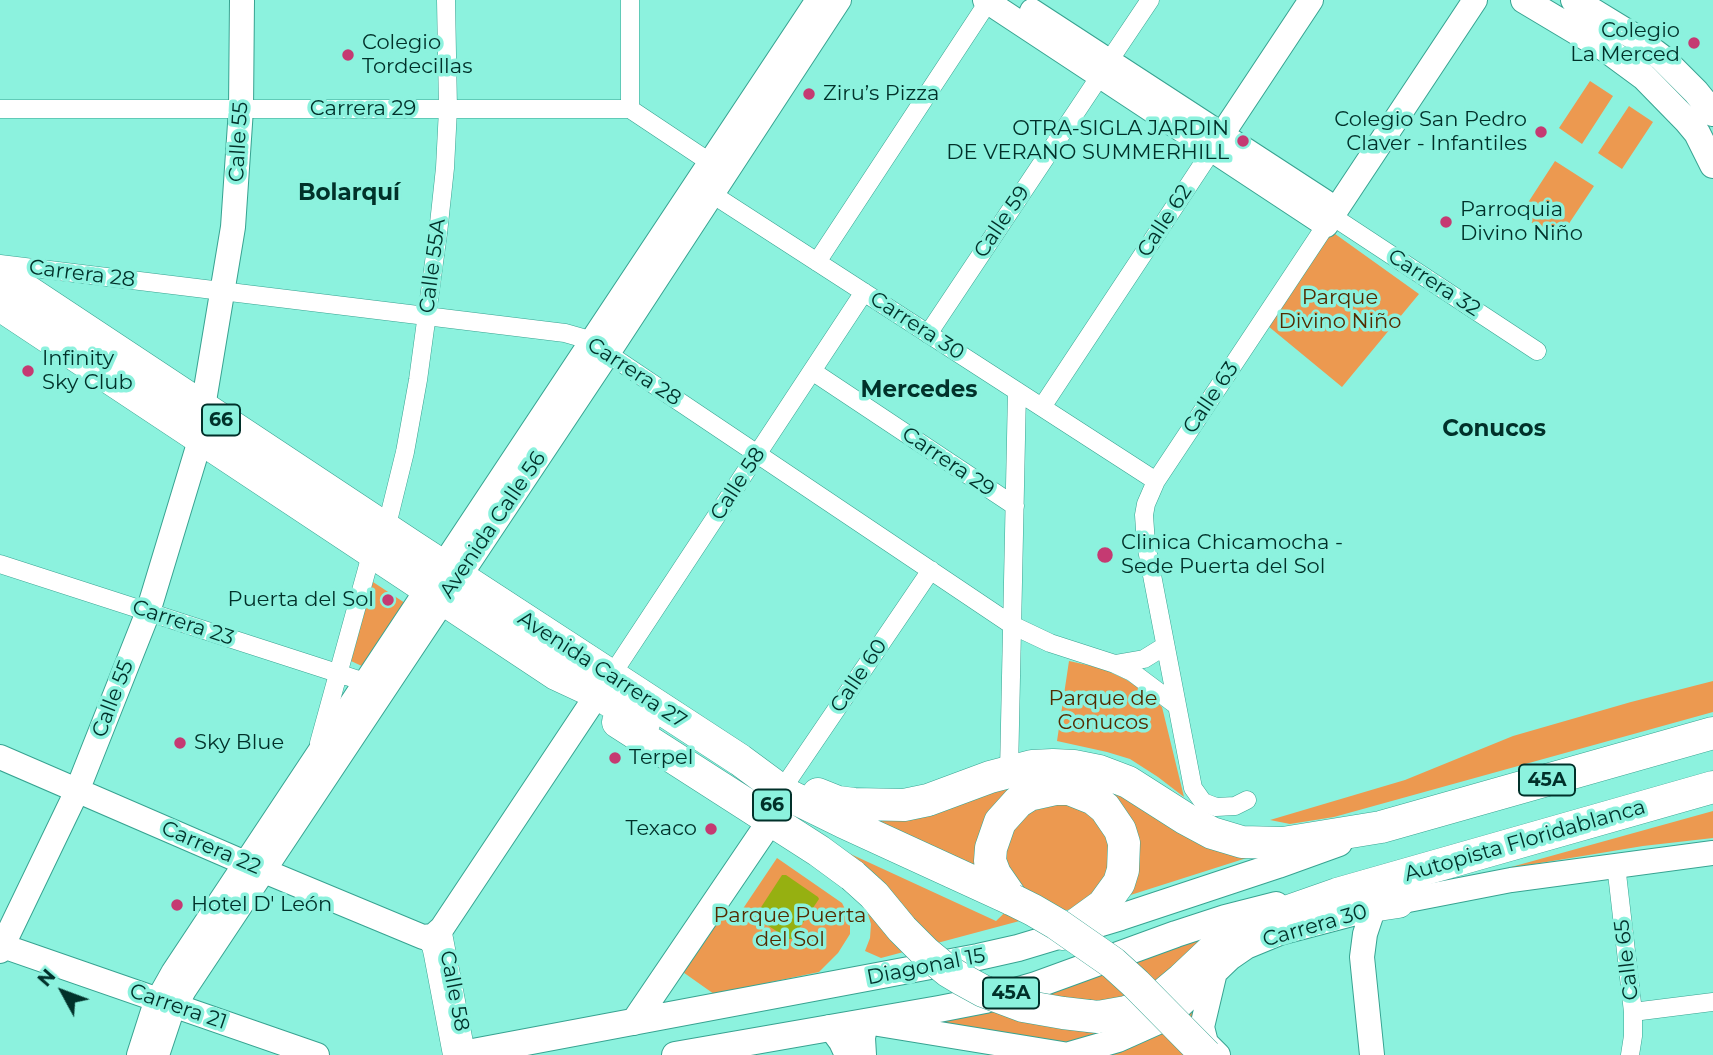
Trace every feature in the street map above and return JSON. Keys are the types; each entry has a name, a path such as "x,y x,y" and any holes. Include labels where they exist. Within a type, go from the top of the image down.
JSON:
{"highway":[{"name":"Avenida Carrera 27","path":"0,273 202,422 444,582 611,676 795,799 1007,906 1097,973 1140,1012 1181,1055"},
{"name":"Avenida Carrera 27","path":"0,305 202,422"},
{"name":"Avenida Carrera 27","path":"444,582 556,674 598,694 795,818 962,893 1007,906 1034,909 1113,963 1206,1055"},
{"path":"556,674 591,704 853,876 936,962 983,991 1023,1006 1089,1016 1126,1012 1150,1003 1217,946 1257,922 1386,906"},
{"name":"45A","path":"1381,827 1713,733"},
{"path":"740,760 838,802 904,805 928,800 990,777 1032,766 1053,765 1099,771 1128,782 1198,826 1242,842 1283,843 1381,827"},
{"name":"Autopista Floridablanca","path":"1257,922 1332,908 1713,787"},
{"path":"1007,906 990,861 991,848 1000,822 1018,802 1030,795 1069,789 1094,799 1105,808 1120,830 1124,843 1124,870 1119,883 1103,905 1063,934"}],"main road":[{"path":"1524,0 1606,50 1644,77 1697,133 1713,165"},
{"path":"1574,0 1655,52 1684,79 1713,114"},
{"path":"634,1022 771,820"},
{"name":"Diagonal 15","path":"458,1054 956,962 1018,948 1226,883 1381,827"},
{"name":"Diagonal 15","path":"675,1055 985,1000 1036,985 1175,934 1267,907 1332,908"}],"street":[{"name":"Calle 55","path":"1,947 77,792 148,612 202,422 233,227 241,109 242,0"},
{"name":"Calle 55A","path":"315,759 405,452 418,380 445,168 448,109 446,0"},
{"path":"630,0 630,109 710,163"},
{"name":"Avenida Calle 56","path":"600,347 710,163 818,0"},
{"name":"Avenida Calle 56","path":"139,1055 166,1002 254,867 600,347 712,194 839,0"},
{"path":"1015,0 1105,68 1331,217"},
{"name":"Calle 59","path":"929,334 1150,0"},
{"name":"Calle 62","path":"1042,407 1311,0"},
{"name":"Calle 63","path":"1247,800 1235,806 1216,807 1203,802 1193,788 1144,527 1146,504 1156,481 1475,0"},
{"path":"817,262 986,1 1105,68"},
{"name":"Carrera 29","path":"0,109 630,109"},
{"name":"Carrera 30","path":"712,194 1156,481"},
{"name":"Carrera 32","path":"1331,217 1537,351"},
{"name":"Carrera 28","path":"0,264 577,335 600,347 1012,625 1050,643 1132,672 1176,705"},
{"name":"Calle 58","path":"611,676 864,292"},
{"name":"Carrera 29","path":"812,371 1015,506"},
{"path":"1009,772 1017,391"},
{"name":"Carrera 23","path":"0,564 365,682"},
{"name":"Calle 60","path":"787,782 931,570"},
{"name":"Avenida Calle 56","path":"254,867 315,759 365,682 444,582"},
{"path":"1115,664 1144,659 1165,646"},
{"name":"Calle 58","path":"458,1054 433,933 591,704"},
{"name":"Carrera 22","path":"0,757 417,936 433,933"},
{"name":"Carrera 30","path":"866,1021 1068,1055 1118,1040 1156,1023 1180,1006 1238,952 1332,908 1386,906 1511,880 1713,853"},
{"name":"Calle 65","path":"1616,865 1633,1012 1630,1055"},
{"path":"1372,1055 1362,957 1365,934 1386,906"},
{"path":"1332,908 1362,957"},
{"name":"Carrera 21","path":"1,947 317,1055"},
{"path":"1215,971 1203,1032 1206,1043 1218,1055"},
{"name":"Avenida Calle 56","path":"157,1055 166,1025 166,1002"},
{"path":"1633,1012 1713,1002"},
{"path":"864,1055 866,1021"},
{"path":"830,1027 841,1042 846,1055"}],"green space":[{"path":"1590,81 1613,96 1582,144 1559,128"},
{"path":"1629,106 1653,122 1622,169 1598,153"},
{"path":"1555,161 1594,186 1558,240 1520,215"},
{"name":"Parque Divino Niño","path":"1331,231 1419,294 1342,387 1268,326"},
{"path":"373,582 408,605 366,668 351,661"},
{"name":"Parque de Conucos","path":"1069,661 1101,668 1125,679 1149,694 1162,707 1184,797 1130,759 1057,741"},
{"path":"1713,681 1713,712 1334,817 1290,824 1270,820 1405,780 1513,736"},
{"path":"1102,784 1253,856 1118,899 1118,807 1014,795 990,877 842,813 1003,785"},
{"path":"1064,797 1113,832 1108,885 1075,909 1057,911 881,958 865,951 871,924 865,905 831,845 996,921 1025,893 1013,887 1003,850 1019,813"},
{"path":"1713,811 1713,838 1643,846 1504,869"},
{"name":"Parque Puerta del Sol","path":"777,858 842,903 850,919 850,934 838,953 819,972 714,994 680,970 720,913 734,922"},
{"path":"1223,929 1133,1023 1091,1039 1064,1042 934,1022"},
{"path":"1199,1004 1211,1055 1106,1055 1166,1032"}],"shaded area":[{"path":"782,875 786,875 819,899 792,939 756,918"}],"place":[{"name":"Colegio La Merced","path":"1694,43"},
{"name":"Colegio Tordecillas","path":"348,55"},
{"name":"Ziru’s Pizza","path":"809,94"},
{"name":"Colegio San Pedro Claver - Infantiles","path":"1541,132"},
{"name":"OTRA-SIGLA JARDIN DE VERANO SUMMERHILL","path":"1243,141"},
{"name":"Parroquia Divino Niño","path":"1446,222"},
{"name":"Infinity Sky Club","path":"28,371"},
{"name":"Clinica Chicamocha - Sede Puerta del Sol","path":"1105,555"},
{"name":"Puerta del Sol","path":"388,600"},
{"name":"Sky Blue","path":"180,743"},
{"name":"Terpel","path":"615,758"},
{"name":"Texaco","path":"711,829"},
{"name":"Hotel D' León","path":"177,905"}],"district":[{"name":"Bolarquí","path":"349,193"},
{"name":"Mercedes","path":"919,390"},
{"name":"Conucos","path":"1494,429"}]}
